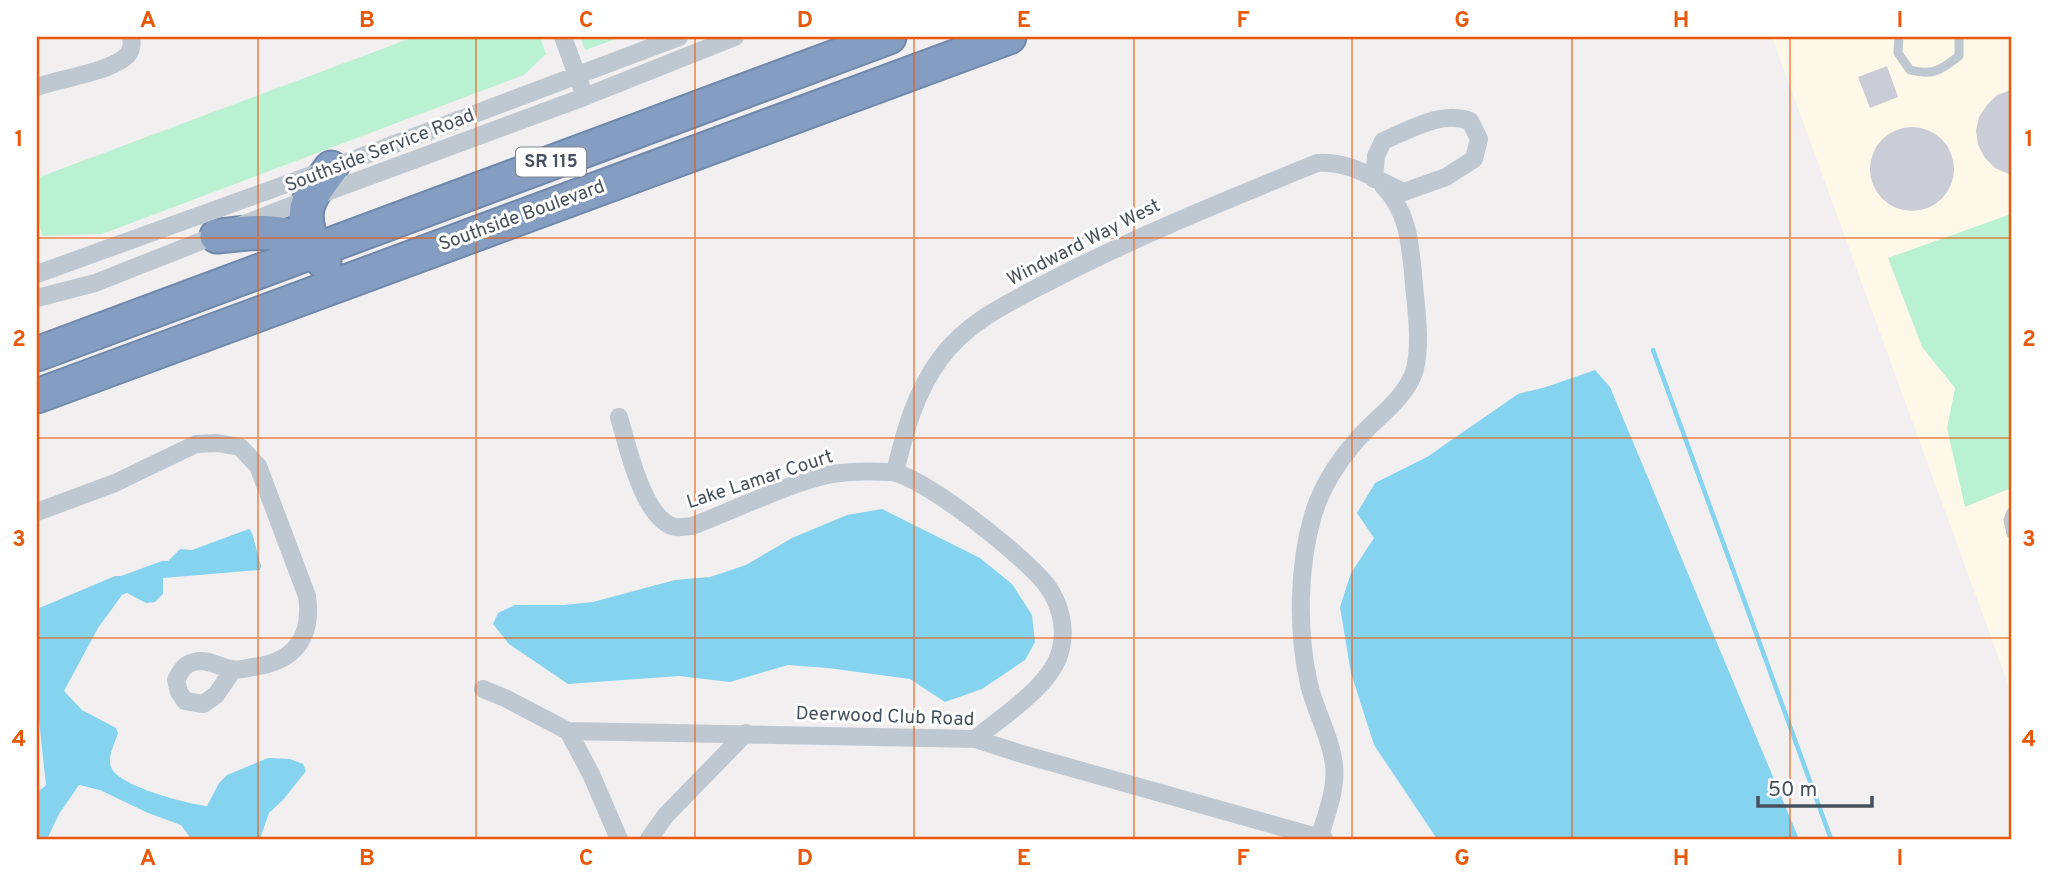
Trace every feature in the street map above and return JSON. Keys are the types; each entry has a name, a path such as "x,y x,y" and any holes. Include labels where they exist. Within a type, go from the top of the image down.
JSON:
{"highway":[{"name":"Southside Boulevard","path":"37,354 889,37"},
{"name":"Southside Boulevard","path":"37,397 1009,37"},
{"path":"314,250 305,225 308,199 331,168"},
{"path":"217,236 270,231 289,236 314,250 328,266 354,279"}],"street":[{"path":"37,87 56,79 71,79 120,61 129,54 131,37"},
{"path":"563,37 584,97"},
{"name":"Southside Service Road","path":"38,269 331,168 679,37"},
{"name":"Southside Service Road","path":"43,296 95,284 308,199 584,97 735,37"},
{"name":"Windward Way West","path":"895,472 918,394 941,358 961,335 981,320 1032,290 1116,247 1317,163 1337,162 1354,168 1374,179 1404,192 1446,177 1475,159 1479,139 1470,121 1456,116 1437,119 1383,141 1376,156 1374,179"},
{"path":"1322,838 1333,789 1334,765 1309,684 1304,653 1303,587 1311,526 1325,484 1338,462 1398,398 1414,372 1418,353 1411,250 1405,217 1395,200 1374,179"},
{"path":"38,269 43,296"},
{"name":"Lake Lamar Court","path":"619,417 639,483 664,522 676,527 692,526 831,475 895,472 929,487 967,514 1048,586 1060,611 1063,631 1056,664 1030,694 975,739"},
{"path":"37,512 115,483 196,444 217,443 240,447 258,466 307,596 309,612 302,639 286,657 269,665 233,670"},
{"name":"Deerwood Club Road","path":"483,689 568,731 975,739 1322,838"},
{"path":"568,731 591,774 619,839"},
{"path":"649,839 666,815 746,733"}],"lane":[{"path":"1899,37 1898,53 1910,70 1925,74 1942,69 1959,55 1959,37"},
{"path":"2011,512 2008,520 2011,534"}],"shaded area":[{"path":"1772,37 2011,37 2011,692"}],"green space":[{"path":"414,37 540,37 546,54 524,75 102,234 43,236 37,219 37,178"},
{"path":"580,37 622,37 585,50"},
{"path":"2011,214 2011,488 1965,507 1947,428 1955,388 1922,347 1888,258"}],"water":[{"path":"1595,370 1610,387 1799,839 1437,839 1374,745 1351,673 1340,607 1351,573 1374,538 1357,513 1375,483 1427,457 1518,394"},
{"path":"882,509 980,558 1012,584 1032,615 1035,642 1025,660 982,689 945,702 910,679 788,665 730,682 679,676 568,684 509,644 493,624 498,613 515,605 593,602 675,580 710,577 746,565 792,538 847,515"},
{"path":"249,529 260,570 163,578 163,594 155,602 146,603 127,593 122,595 98,628 64,691 82,710 116,728 118,733 110,765 118,776 141,788 171,798 207,806 219,783 227,775 268,758 290,759 303,764 306,771 269,813 260,839 191,839 181,825 100,790 79,785 59,814 47,839 37,839 37,793 46,785 37,702 37,609 115,576 168,561 180,549 192,550"}],"building":[{"path":"1887,66 1898,97 1870,108 1858,77"},
{"path":"2011,90 2011,175 1995,168 1985,158 1978,145 1976,131 1979,117 1987,105 1997,95"},
{"path":"1912,127 1928,130 1942,139 1951,153 1954,169 1951,185 1942,199 1928,208 1912,211 1896,208 1882,199 1873,185 1870,169 1873,153 1882,139 1896,130"}],"waterway":[{"path":"1653,350 1831,839"}]}
